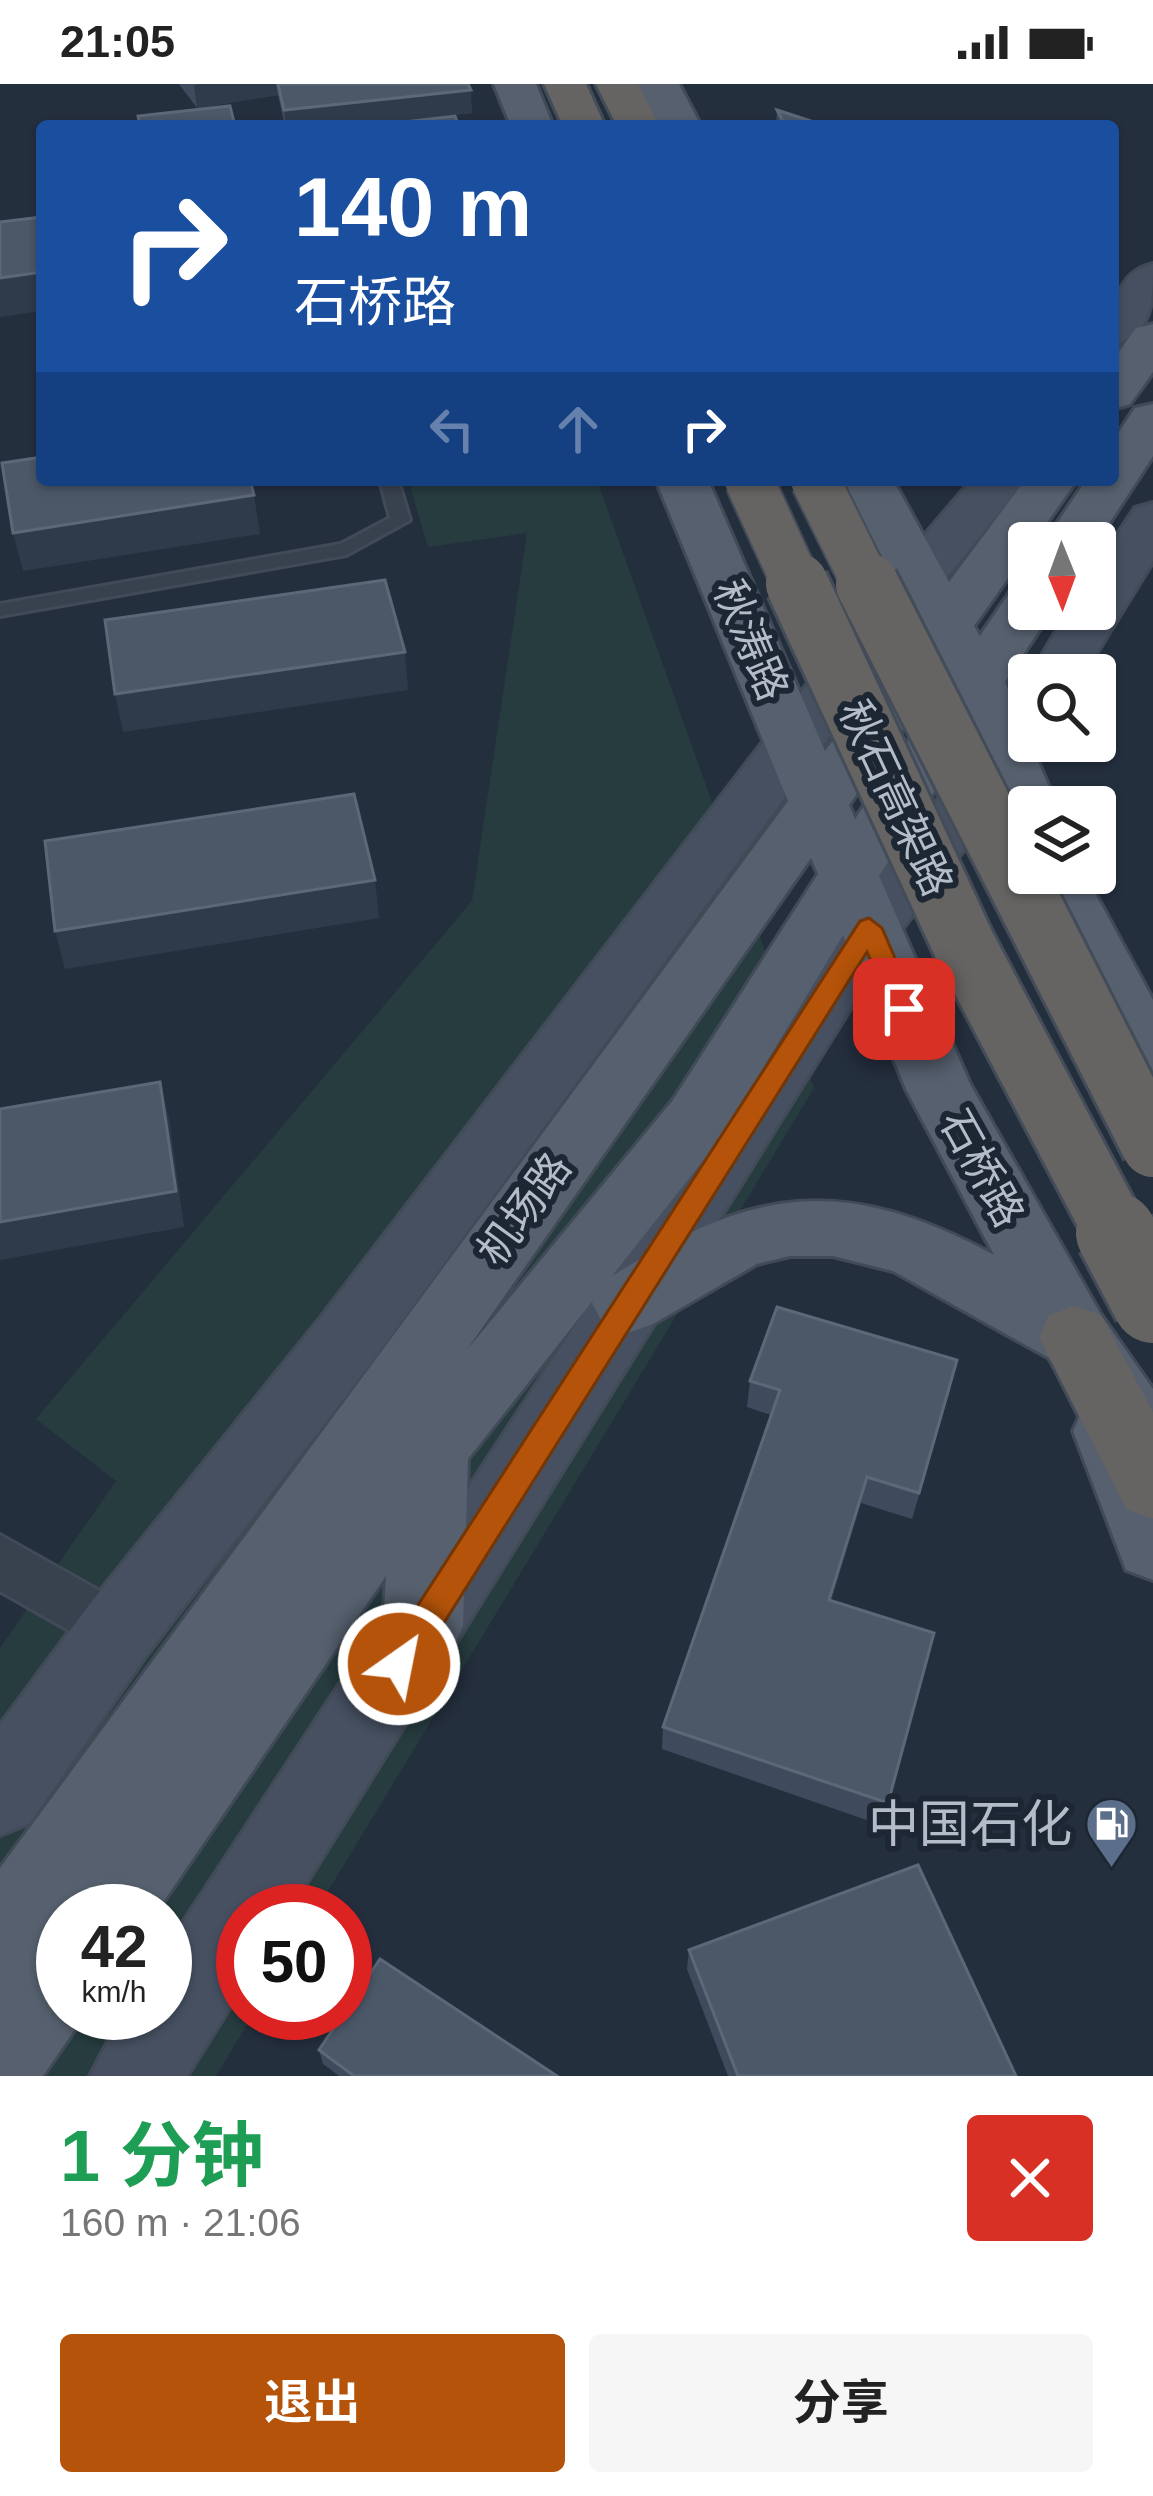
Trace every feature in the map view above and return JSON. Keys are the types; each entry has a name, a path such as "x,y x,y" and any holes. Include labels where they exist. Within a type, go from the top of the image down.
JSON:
{"highway":[{"path":"565,84 581,120"},
{"path":"617,84 635,120"},
{"name":"秋石高架路","path":"751,486 963,943 1153,1303"},
{"name":"秋石高架路","path":"818,486 1153,1146"},
{"path":"1075,1336 1153,1485"}],"main road":[{"path":"515,84 530,120"},
{"path":"658,84 677,120"},
{"path":"1119,323 1153,278"},
{"path":"1119,386 1153,338"},
{"path":"1119,470 1153,419"},
{"name":"秋涛路","path":"685,486 807,772"},
{"path":"870,486 989,695 1020,786"},
{"name":"机场路","path":"0,1941 807,772 918,577 995,486"},
{"name":"机场路","path":"989,695 1050,486"},
{"path":"1084,522 1108,486"},
{"path":"1068,654 1153,519"},
{"name":"机场路","path":"135,2076 628,1303 858,902 989,695 1018,630"},
{"name":"机场路","path":"0,1794 117,1631 344,1343 807,772 989,695"},
{"name":"石桥路","path":"807,772 939,1090 1075,1336 1153,1450"},
{"path":"1065,894 1153,1061"},
{"name":"机场路","path":"124,1884 431,1449 697,1119 858,902"},
{"path":"628,1303 690,1262 754,1234 832,1226 910,1246 1075,1336 1153,1546"},
{"path":"423,1626 431,1449"},
{"path":"0,2061 36,2009"}],"street":[{"path":"0,1562 117,1631"}],"lane":[{"path":"0,610 346,549 400,520 391,486"}],"green space":[{"path":"410,486 599,486 814,1088 332,1884 216,1884 216,2040 238,2040 216,2076 0,2076 0,1648 116,1481 36,1419 472,901 527,533 428,547"}],"building":[{"path":"278,84 468,84 471,90 284,110"},
{"path":"230,106 234,120 139,120 138,116"},
{"path":"777,110 808,120 782,120"},
{"path":"36,218 36,273 0,278 0,222"},
{"path":"36,458 36,486 252,486 254,495 13,533 2,463"},
{"path":"385,580 405,652 115,694 105,620"},
{"path":"354,794 375,880 55,931 45,841"},
{"path":"160,1082 176,1191 0,1222 0,1109"},
{"path":"777,1307 957,1360 919,1493 867,1477 829,1600 934,1633 888,1803 663,1727 780,1390 750,1381"},
{"path":"918,1865 1016,2076 738,2076 689,1950"},
{"path":"380,1959 557,2076 354,2076 319,2050 326,2040 372,2040 372,1971"}],"place":[{"name":"中国石化","path":"1111,1870"}],"route":[{"path":"399,1664 869,928 904,1009"}]}
